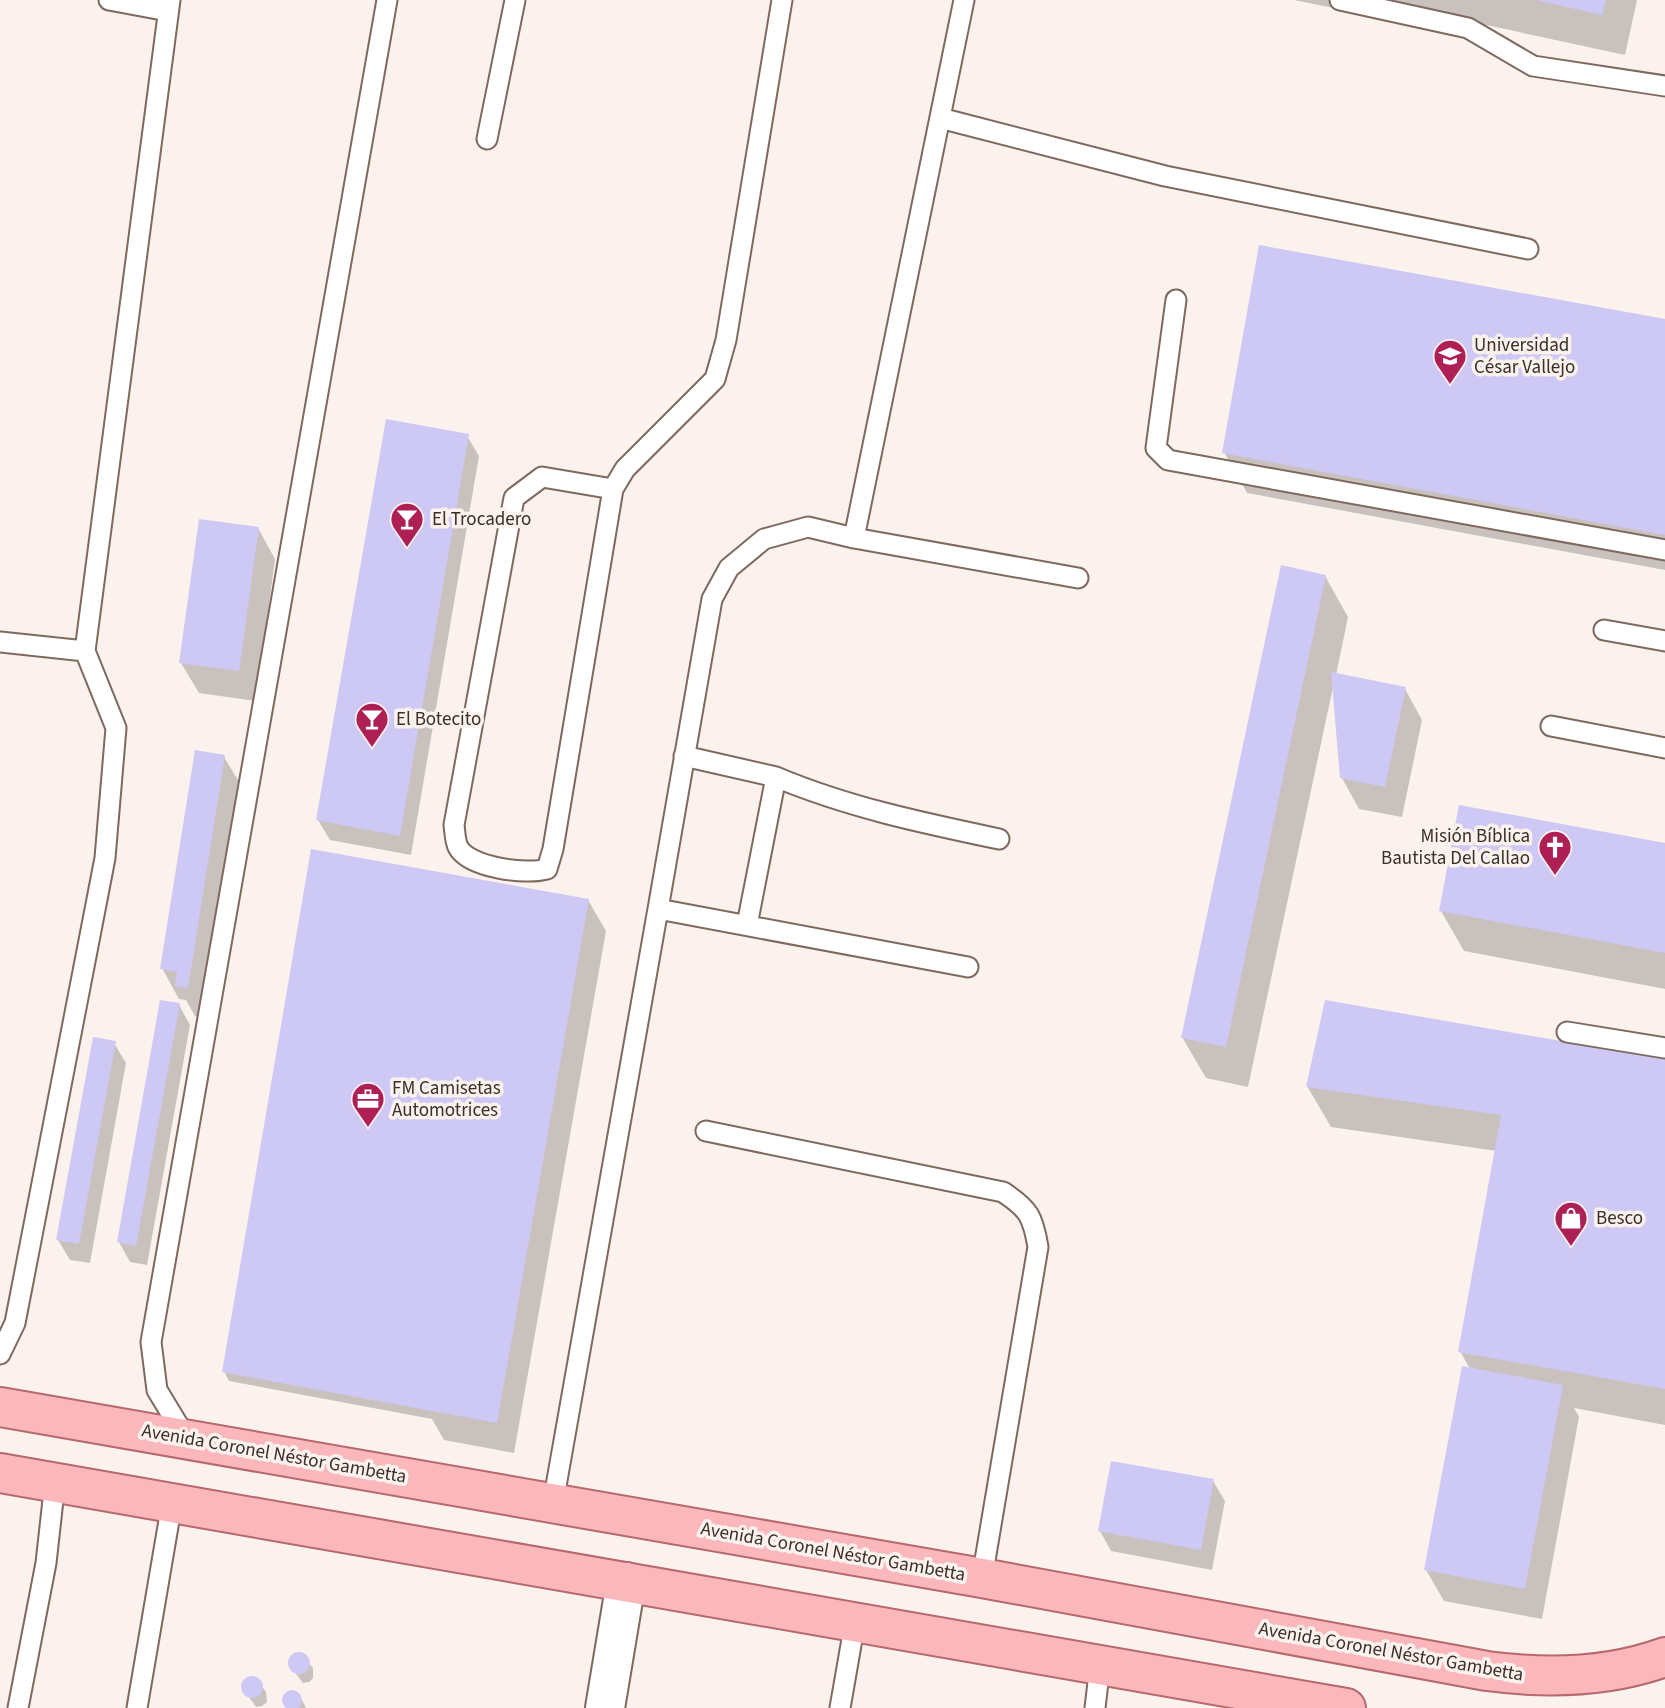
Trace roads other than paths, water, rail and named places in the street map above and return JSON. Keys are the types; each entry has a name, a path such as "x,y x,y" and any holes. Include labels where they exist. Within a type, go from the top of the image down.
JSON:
{"main road":[{"name":"Avenida Coronel Néstor Gambetta","path":"0,1407 982,1578 1473,1669 1527,1677 1565,1677 1606,1673 1665,1657"},
{"path":"0,1473 1100,1665 1231,1698 1346,1708"}],"street":[{"path":"605,1708 626,1582"}],"lane":[{"path":"0,1354 15,1323 104,858 116,728 85,651 169,6 109,0"},
{"path":"186,1439 157,1390 151,1342 387,0"},
{"path":"488,139 515,0"},
{"path":"613,489 542,477 514,498 454,825 457,846 468,859 533,873 547,869 553,849 613,489 625,469 715,379 726,340 782,0"},
{"path":"854,538 964,0"},
{"path":"1340,0 1468,28 1534,66 1665,86"},
{"path":"940,118 1165,176 1528,249"},
{"path":"1176,300 1156,448 1168,460 1665,550"},
{"path":"553,1503 712,599 729,568 764,539 808,527 854,538 1078,578"},
{"path":"1604,630 1665,640"},
{"path":"0,642 85,651"},
{"path":"1551,726 1665,748"},
{"path":"684,756 776,777 805,789 914,821 999,839"},
{"path":"747,925 776,777"},
{"path":"658,909 968,967"},
{"path":"1567,1032 1665,1048"},
{"path":"706,1131 1003,1192 1022,1204 1034,1225 1038,1247 982,1578"},
{"path":"18,1708 46,1563 55,1482"},
{"path":"137,1708 172,1503"},
{"path":"840,1708 855,1622"},
{"path":"1095,1708 1100,1665"}],"place":[{"name":"Universidad César Vallejo","path":"1450,386"},
{"name":"El Trocadero","path":"407,549"},
{"name":"El Botecito","path":"372,749"},
{"name":"Misión Bíblica Bautista Del Callao","path":"1555,877"},
{"name":"FM Camisetas Automotrices","path":"368,1129"},
{"name":"Besco","path":"1571,1248"}]}
